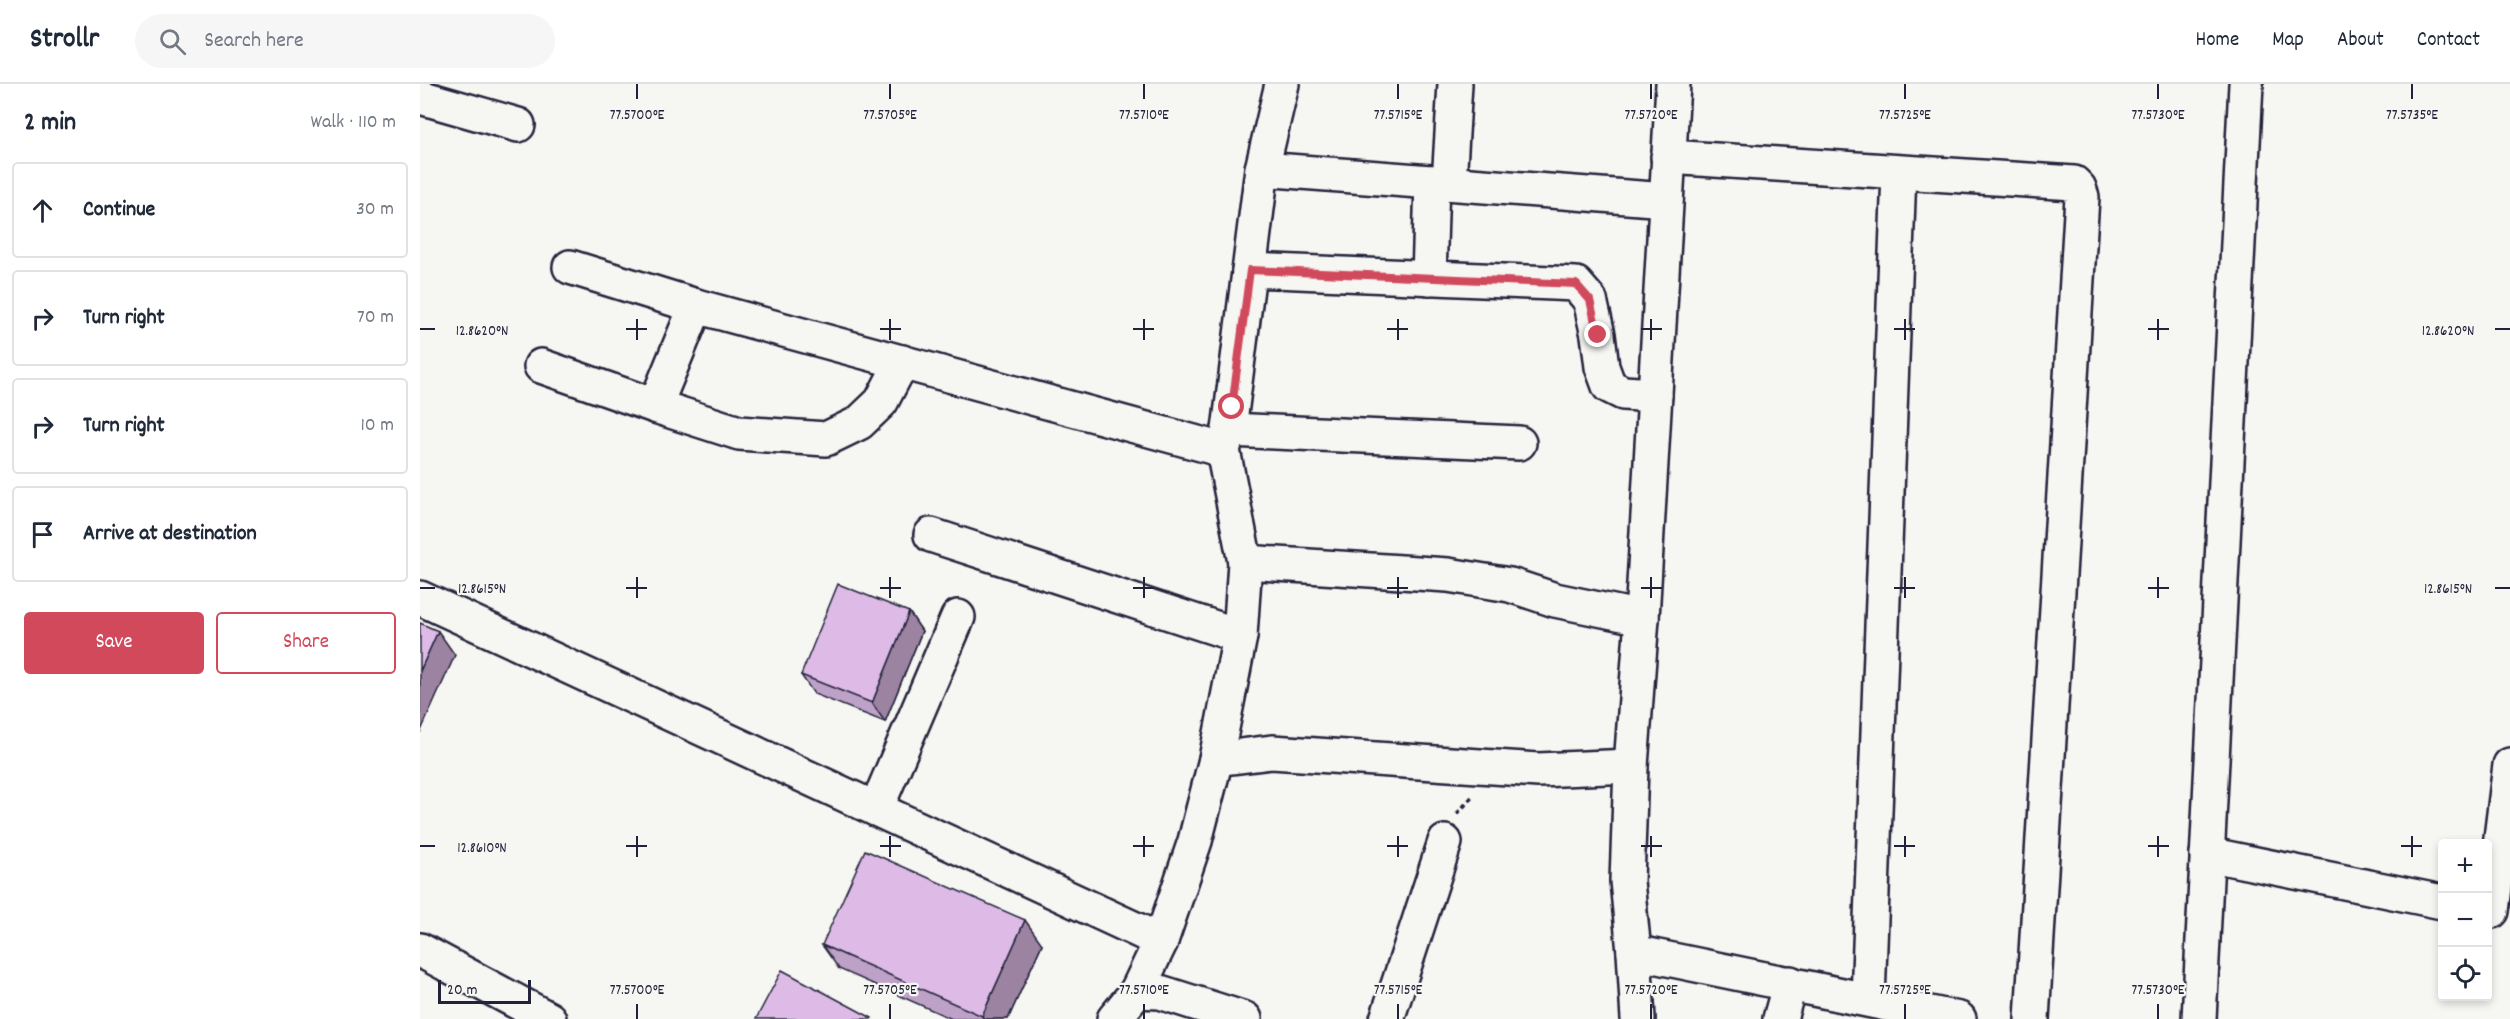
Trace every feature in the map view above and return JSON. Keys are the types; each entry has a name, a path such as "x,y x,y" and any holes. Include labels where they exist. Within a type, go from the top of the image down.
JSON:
{"street":[{"path":"1114,1019 1137,991 1161,941 1195,841 1216,759 1240,636 1245,562 1226,440 1262,169 1282,84"},
{"path":"1429,278 1440,182 1455,84"},
{"path":"1638,1019 1627,881 1631,766 1642,618 1673,84"},
{"path":"2199,1019 2246,84"},
{"path":"420,97 518,125"},
{"path":"1668,157 2074,183 2079,188 2082,197 2032,1019"},
{"path":"1262,169 1666,200"},
{"path":"1868,999 1899,173"},
{"path":"570,267 696,306 902,362 1226,440 1519,442"},
{"path":"1250,270 1576,284 1590,300 1602,367 1609,386 1623,393 1655,395"},
{"path":"654,406 696,306"},
{"path":"541,366 739,433 826,439 860,423 881,402 902,362"},
{"path":"931,535 1240,636"},
{"path":"1245,562 1448,575 1510,585 1555,600 1642,618"},
{"path":"420,598 1161,941"},
{"path":"876,809 958,617"},
{"path":"1216,759 1272,752 1538,770 1631,766"},
{"path":"2496,912 2510,765"},
{"path":"1387,1019 1445,842"},
{"path":"2207,854 2438,901"},
{"path":"420,950 549,1019"},
{"path":"1634,952 1868,999 1949,1018"},
{"path":"1780,1019 1790,983"},
{"path":"1137,991 1160,992 1245,1019"}],"path":[{"path":"1445,842 1453,817 1473,796 1493,786 1508,768"}],"building":[{"path":"838,584 909,612 872,703 801,675"},
{"path":"420,623 438,631 420,671"},
{"path":"865,850 1025,920 982,1016 822,945"},
{"path":"782,970 872,1018 756,1019"}],"route":[{"path":"1232,407 1250,270 1576,284 1590,300 1598,335"}]}
